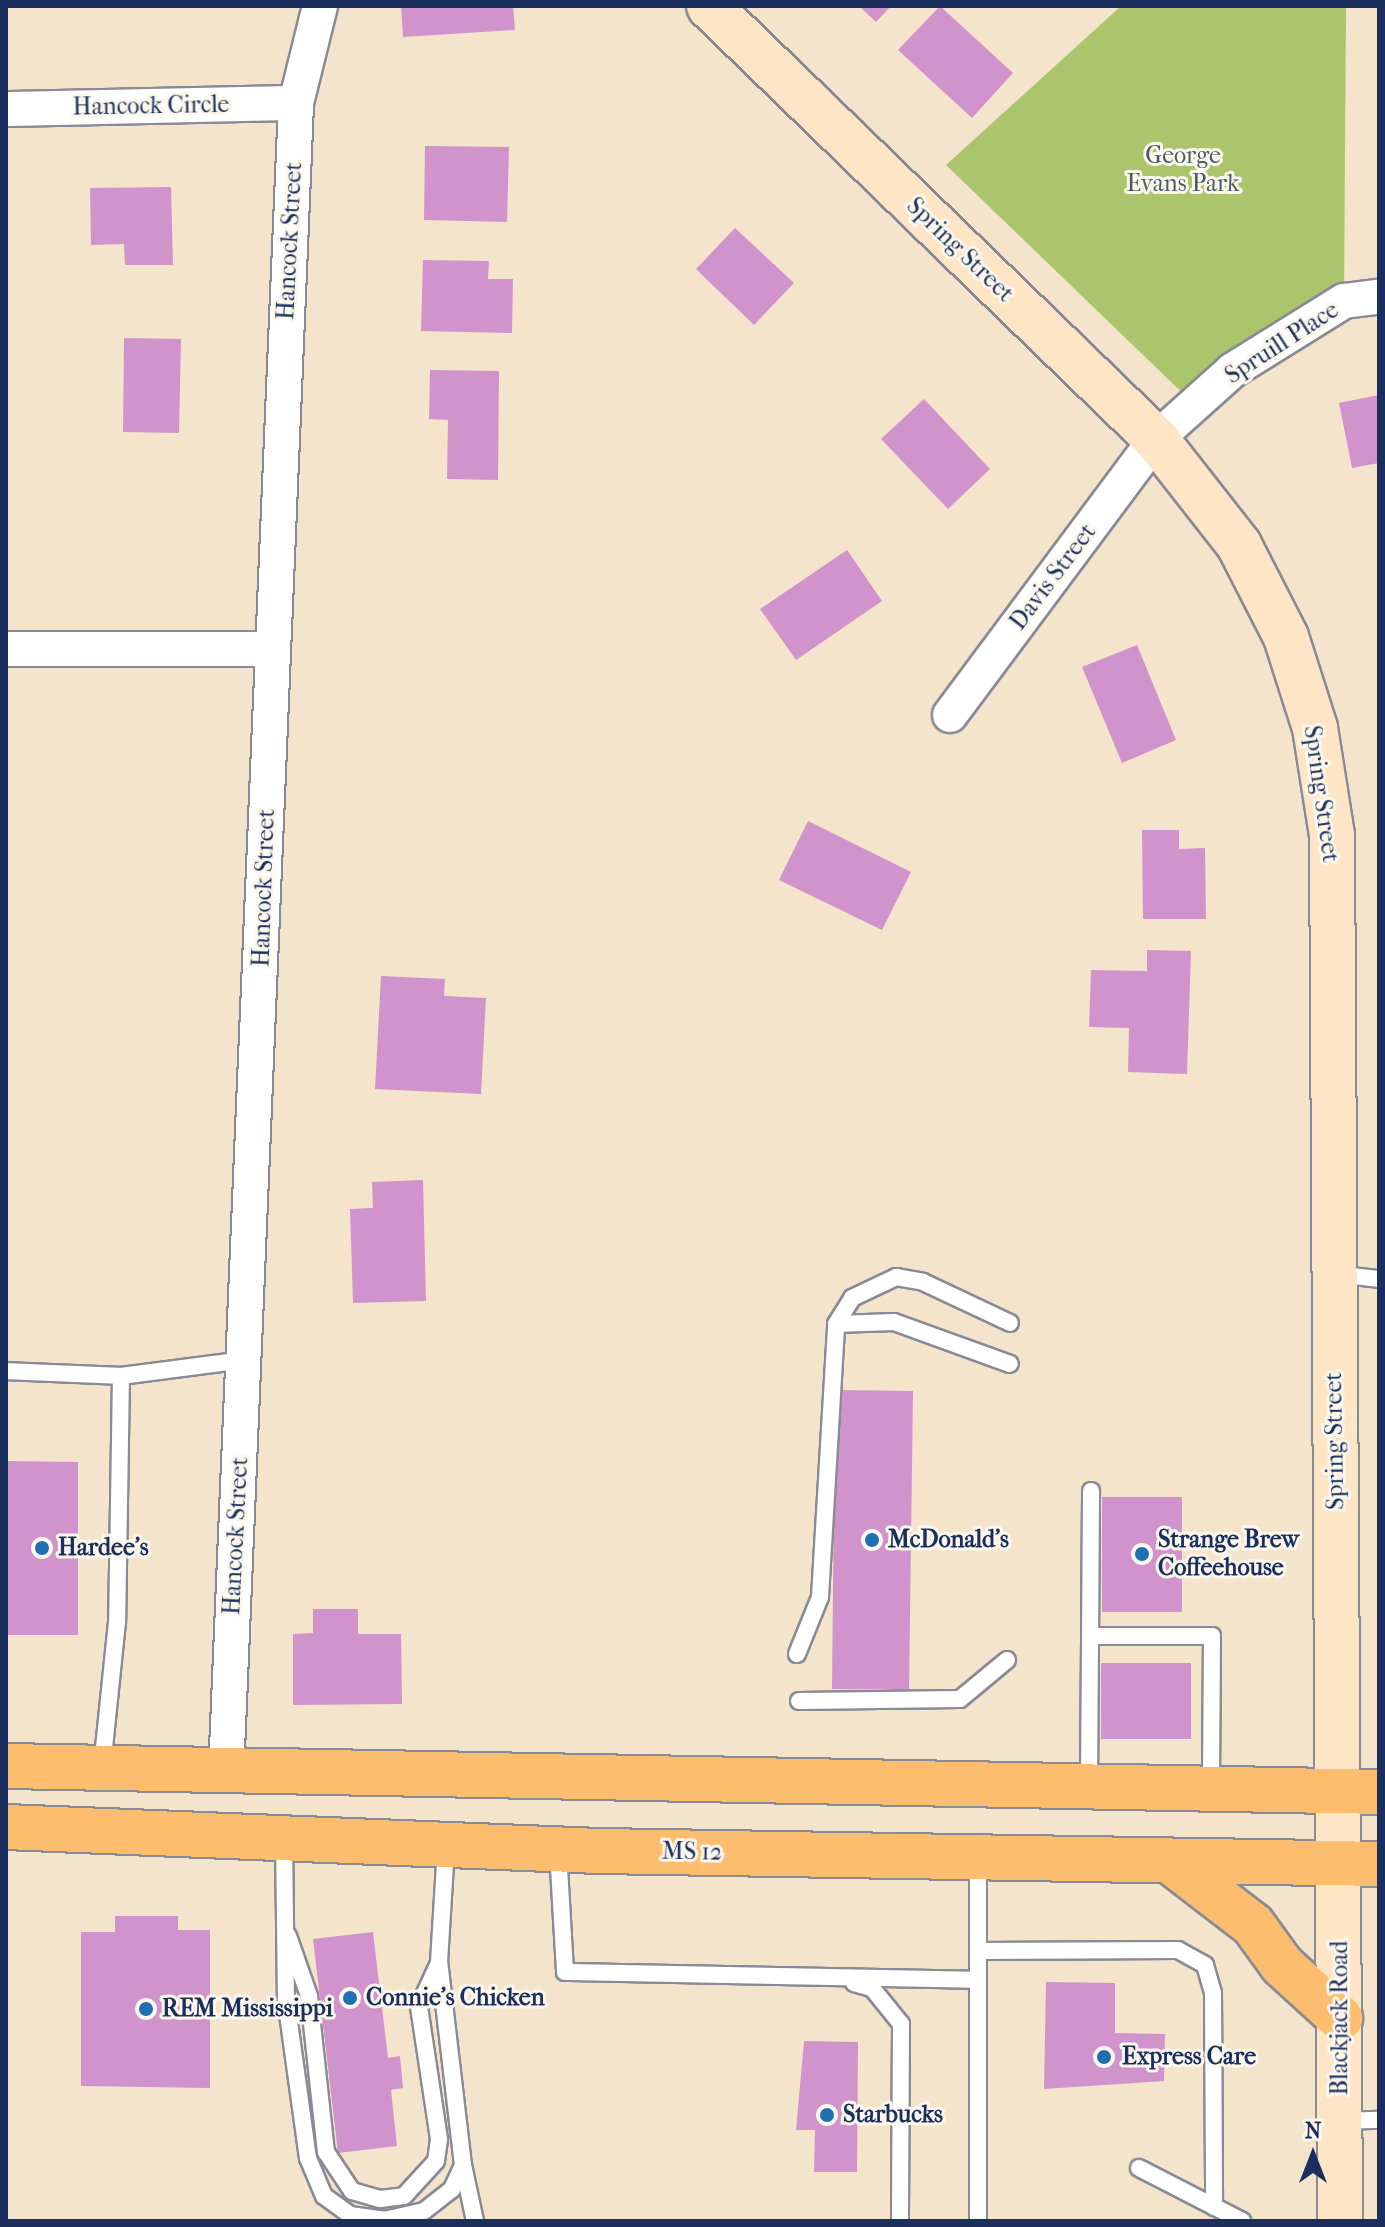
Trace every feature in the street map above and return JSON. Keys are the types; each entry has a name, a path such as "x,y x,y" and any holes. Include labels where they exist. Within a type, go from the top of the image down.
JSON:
{"main road":[{"path":"6,1766 226,1774 1359,1791"},
{"path":"38,1829 145,1802 211,1796 226,1774"},
{"name":"MS 12","path":"38,1829 558,1848 1360,1864"},
{"path":"1171,1862 1253,1925 1282,1965 1340,2018"}],"street":[{"name":"Hancock Street","path":"226,1774 296,103 320,6"},
{"name":"Spring Street","path":"709,6 1156,439 1239,545 1286,637 1315,728 1332,835 1333,1274 1360,1864"},
{"name":"Hancock Circle","path":"6,109 296,103"},
{"name":"Spruill Place","path":"1156,439 1233,370 1344,301 1379,297"},
{"name":"Davis Street","path":"950,715 1156,439"},
{"path":"6,649 272,649"},
{"name":"Blackjack Road","path":"1340,2221 1359,2121 1340,2018 1360,1864"}],"lane":[{"path":"1333,1274 1379,1279"},
{"path":"797,1654 820,1597 836,1324 852,1298 896,1277 1010,1323"},
{"path":"836,1324 894,1322 1010,1364"},
{"path":"6,1371 121,1376 244,1360"},
{"path":"102,1769 117,1622 121,1376"},
{"path":"1089,1787 1091,1491"},
{"path":"1090,1636 1212,1636 1211,1789"},
{"path":"799,1701 960,1699 1007,1660"},
{"path":"284,1837 281,1916 298,2107 324,2196 350,2215 384,2220 424,2211 452,2189 463,2165"},
{"path":"446,1844 439,1962 463,2165 475,2221"},
{"path":"558,1848 565,1972 978,1980"},
{"path":"978,1858 978,2221"},
{"path":"281,1916 309,1996 326,2152 352,2191 380,2199 404,2196 436,2161 439,2139 419,2006 439,1962"},
{"path":"978,1951 1178,1950 1205,1965 1213,1993 1214,2207"},
{"path":"831,1977 872,1988 901,2024 900,2221"},
{"path":"1139,2168 1242,2221"}],"green space":[{"name":"George Evans Park","path":"1121,6 1346,6 1344,301 1196,406 946,165"}],"building":[{"path":"401,6 513,6 515,30 403,37"},
{"path":"859,6 891,6 876,22"},
{"path":"940,6 1013,73 972,118 898,50"},
{"path":"425,146 509,147 507,222 424,220"},
{"path":"171,187 173,265 125,265 124,244 91,245 90,188"},
{"path":"735,228 794,283 754,325 696,269"},
{"path":"423,260 489,261 488,279 513,279 512,333 421,331"},
{"path":"124,338 181,339 179,433 123,432"},
{"path":"430,370 499,371 498,480 447,479 448,420 429,419"},
{"path":"1379,395 1379,463 1352,468 1339,403"},
{"path":"924,399 990,469 948,509 881,439"},
{"path":"847,550 882,601 796,660 760,609"},
{"path":"1137,645 1176,740 1122,763 1082,667"},
{"path":"808,821 911,872 882,930 779,880"},
{"path":"1142,830 1179,830 1179,849 1205,848 1206,919 1143,919"},
{"path":"1147,950 1191,951 1187,1074 1128,1072 1129,1028 1089,1027 1091,970 1147,971"},
{"path":"381,976 445,979 444,996 486,998 481,1094 375,1089"},
{"path":"423,1180 426,1301 353,1303 350,1209 373,1208 372,1182"},
{"name":"McDonald's","path":"835,1390 913,1391 909,1690 832,1689"},
{"name":"Hardee's","path":"6,1461 78,1462 78,1635 6,1635"},
{"name":"Strange Brew Coffeehouse","path":"1102,1497 1182,1497 1182,1612 1102,1612"},
{"path":"313,1609 358,1609 358,1634 401,1634 402,1704 293,1705 293,1634 313,1633"},
{"path":"1101,1663 1191,1663 1191,1739 1101,1739"},
{"name":"REM Mississippi","path":"115,1916 178,1916 178,1930 210,1930 210,2088 81,2086 81,1932 115,1932"},
{"name":"Connie's Chicken","path":"373,1932 388,2058 400,2056 403,2088 391,2090 397,2146 338,2153 313,1939"},
{"name":"Express Care","path":"1046,1982 1115,1983 1115,2033 1165,2034 1164,2081 1044,2089"},
{"name":"Starbucks","path":"804,2041 858,2042 857,2172 814,2172 815,2130 796,2130"}],"place":[{"name":"McDonald's","path":"872,1540"},
{"name":"Hardee's","path":"42,1548"},
{"name":"Strange Brew Coffeehouse","path":"1142,1554"},
{"name":"Connie's Chicken","path":"350,1998"},
{"name":"REM Mississippi","path":"146,2009"},
{"name":"Express Care","path":"1104,2057"},
{"name":"Starbucks","path":"827,2115"}]}
